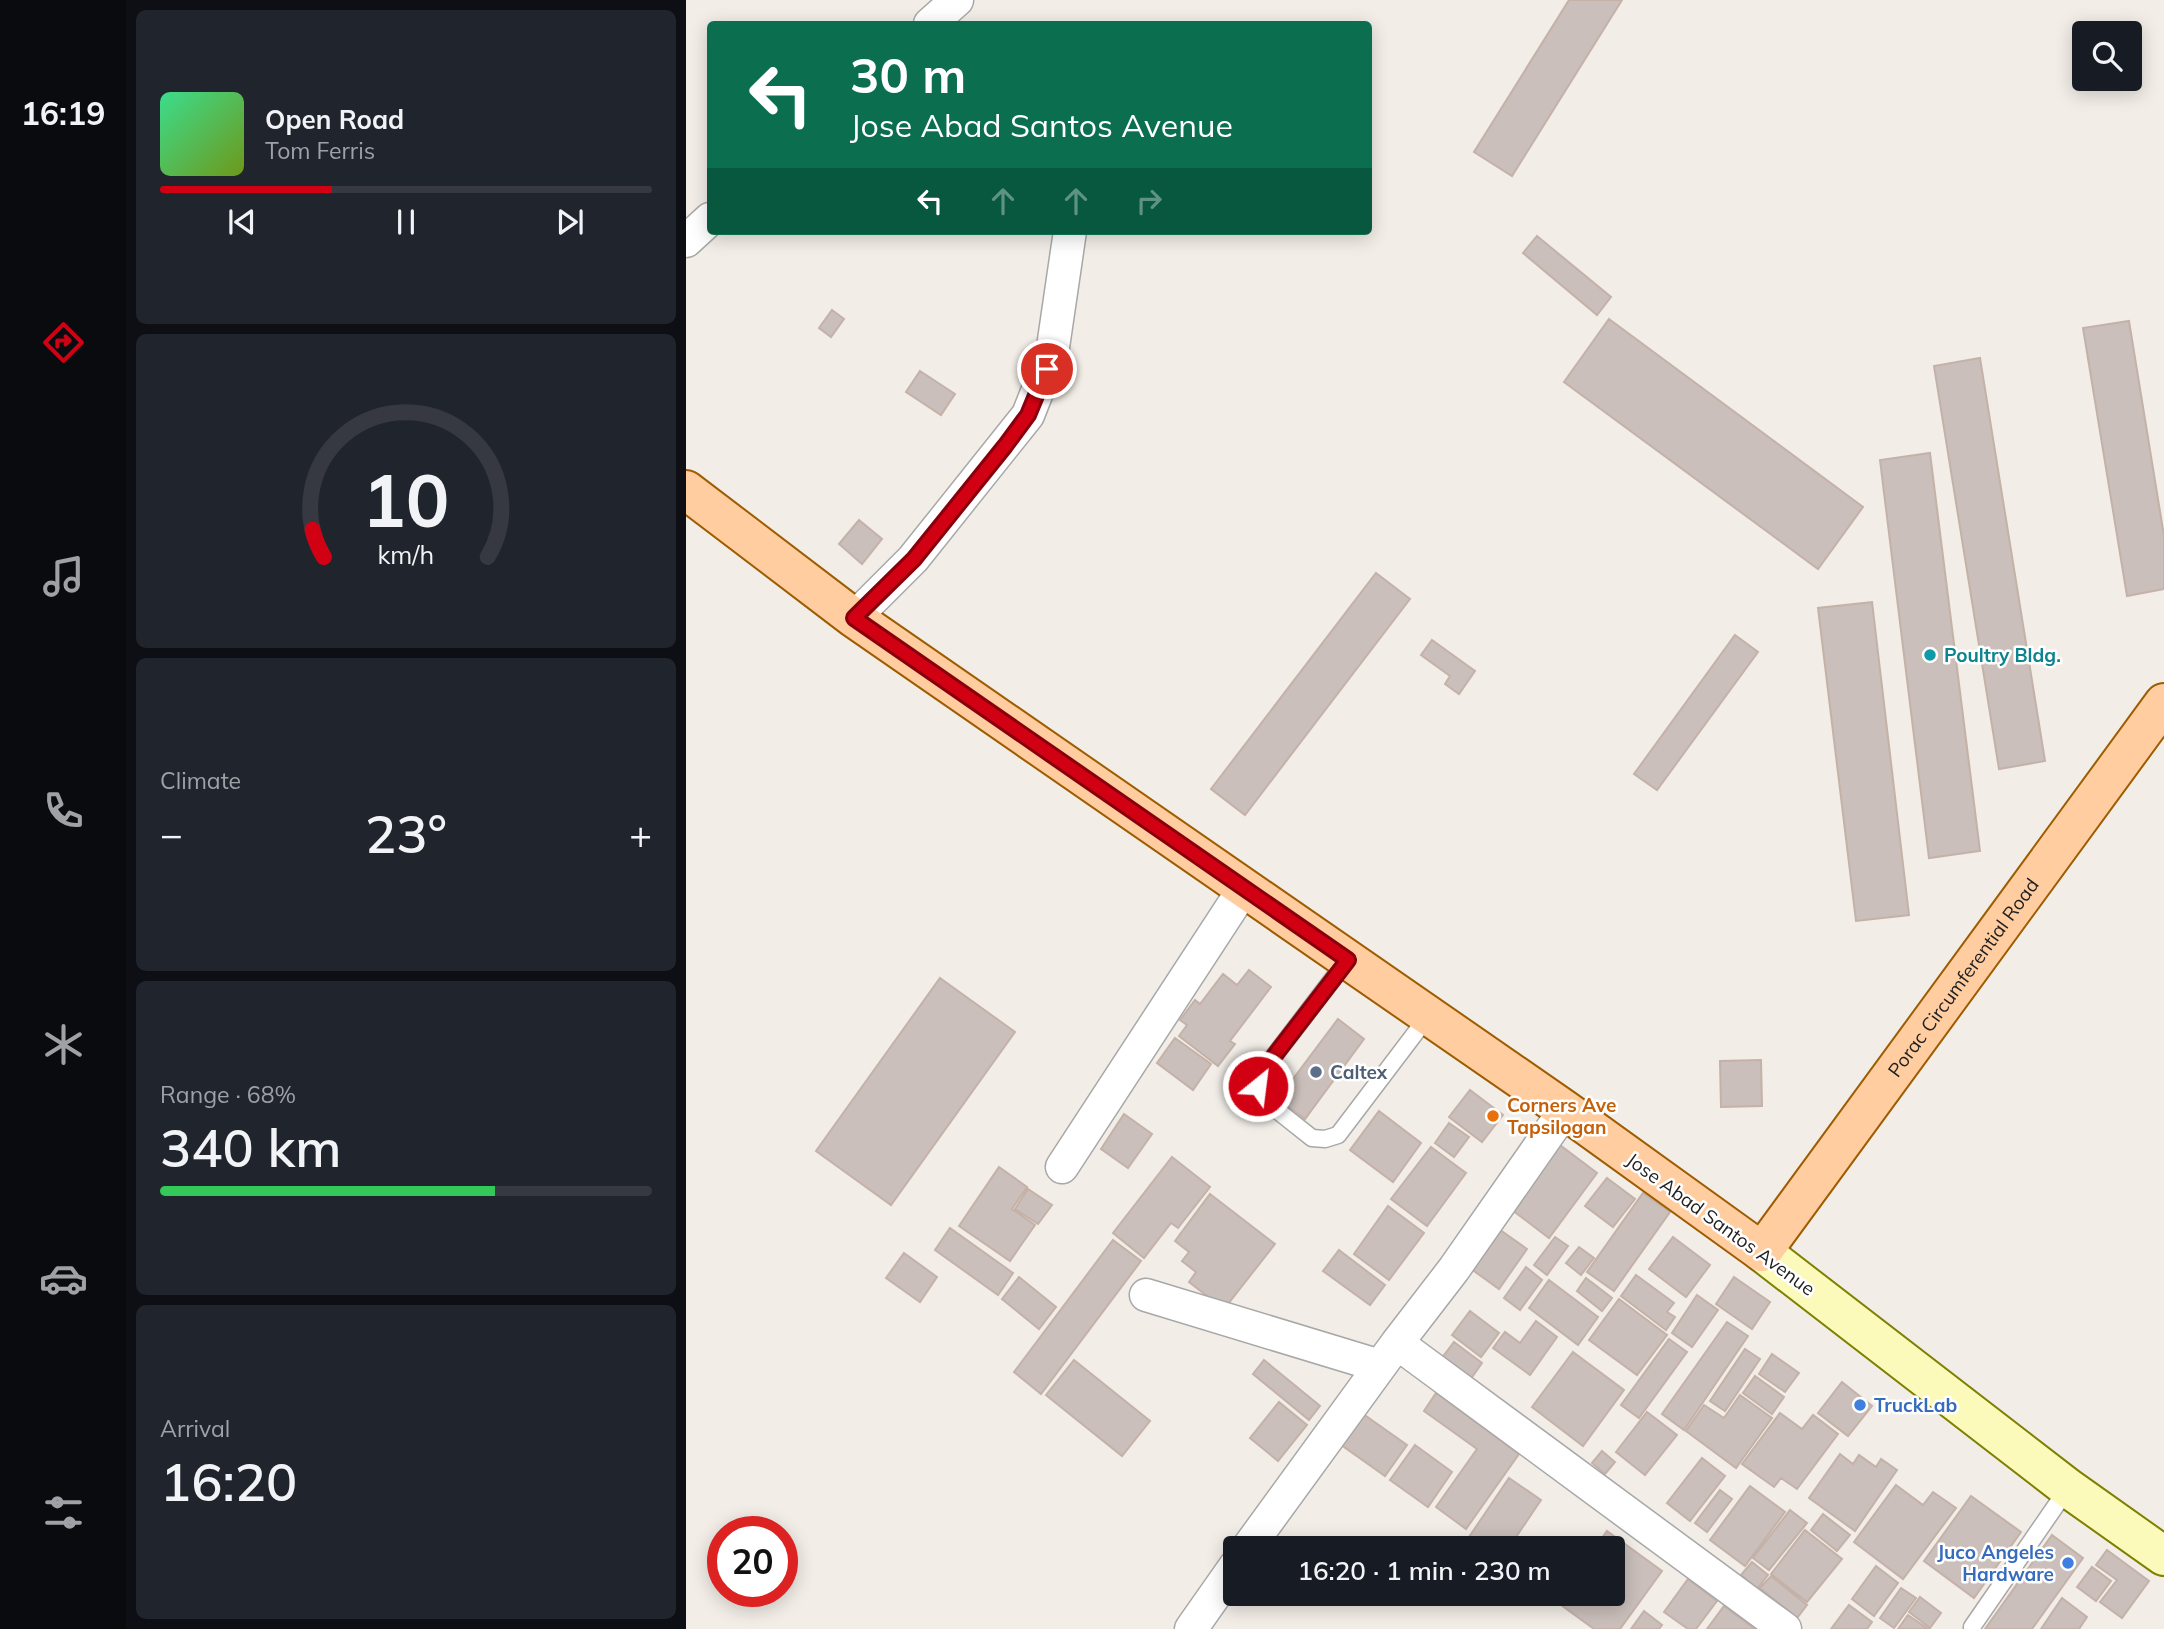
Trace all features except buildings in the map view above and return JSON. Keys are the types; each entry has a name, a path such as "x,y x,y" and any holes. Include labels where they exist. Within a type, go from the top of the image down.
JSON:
{"main road":[{"name":"Jose Abad Santos Avenue","path":"686,490 854,618 1243,890 1429,1015 1762,1252 2068,1489 2164,1556"},
{"name":"Porac Circumferential Road","path":"1762,1252 2164,703"}],"street":[{"path":"933,21 957,0"},
{"path":"686,241 707,222"},
{"path":"854,618 914,559 1028,415 1052,354 1069,235"},
{"path":"1062,1167 1243,890"},
{"path":"1256,1536 1454,1269 1565,1110"},
{"path":"1146,1295 1389,1354 1785,1629"},
{"path":"1191,1629 1223,1583"}],"lane":[{"path":"1348,960 1261,1073 1258,1086 1264,1100 1312,1138 1325,1139 1338,1135 1429,1015"},
{"path":"1972,1627 2068,1489"}],"place":[{"name":"Poultry Bldg.","path":"1930,655"},
{"name":"Caltex","path":"1316,1072"},
{"name":"Corners Ave Tapsilogan","path":"1493,1116"},
{"name":"TruckLab","path":"1860,1405"},
{"name":"Juco Angeles Hardware","path":"2068,1563"}],"route":[{"path":"1047,369 1028,415 1005,446 914,559 854,618 1243,890 1348,960 1261,1073 1258,1086"}]}
